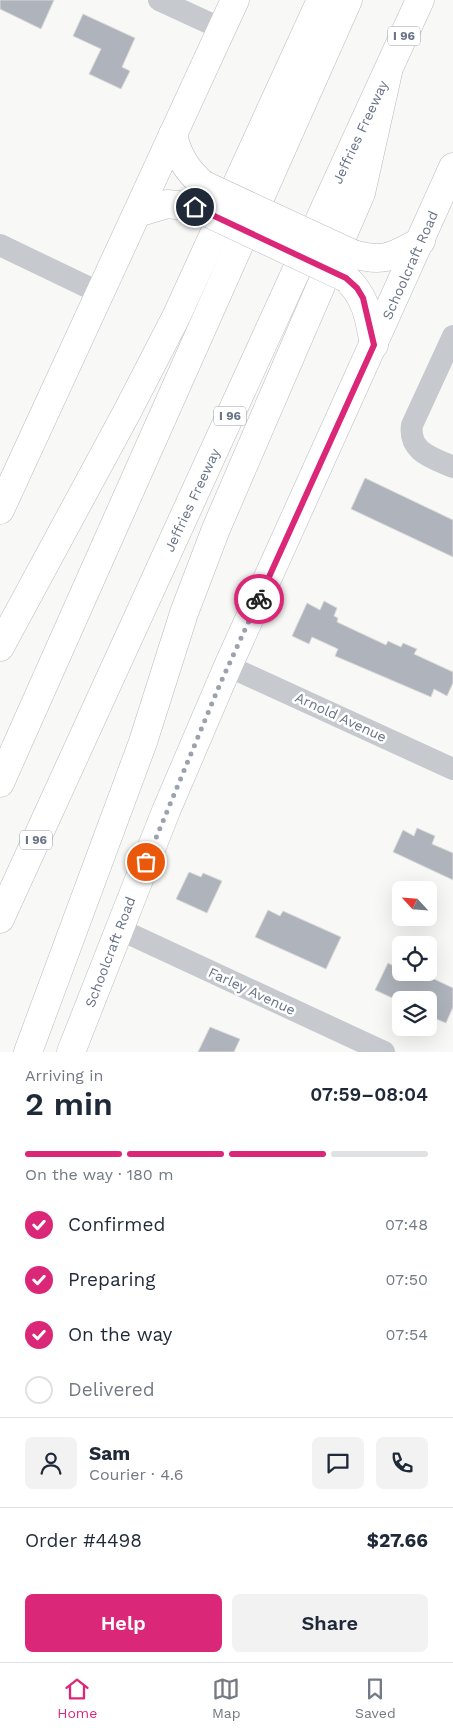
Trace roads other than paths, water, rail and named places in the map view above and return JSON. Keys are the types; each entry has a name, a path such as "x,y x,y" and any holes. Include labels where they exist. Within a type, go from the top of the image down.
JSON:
{"main road":[{"path":"0,510 235,0"},
{"path":"0,647 127,412 176,316 321,0"},
{"path":"0,782 348,0"},
{"name":"Jeffries Freeway","path":"0,919 420,0"},
{"path":"28,1052 143,742 184,613 216,529 361,193 388,72"},
{"path":"173,134 176,149 192,175 200,196 350,266 396,255 421,241"},
{"name":"Schoolcraft Road","path":"71,1052 166,811 228,666 453,167"},
{"path":"137,213 167,204 179,204 200,196"},
{"path":"350,266 357,288 363,298 374,345"}],"street":[{"path":"159,0 222,29"},
{"path":"0,245 100,292"},
{"path":"453,336 412,425 411,434 417,448 423,453 453,468"},
{"name":"Arnold Avenue","path":"228,666 453,769"},
{"name":"Farley Avenue","path":"119,929 384,1052"}]}
